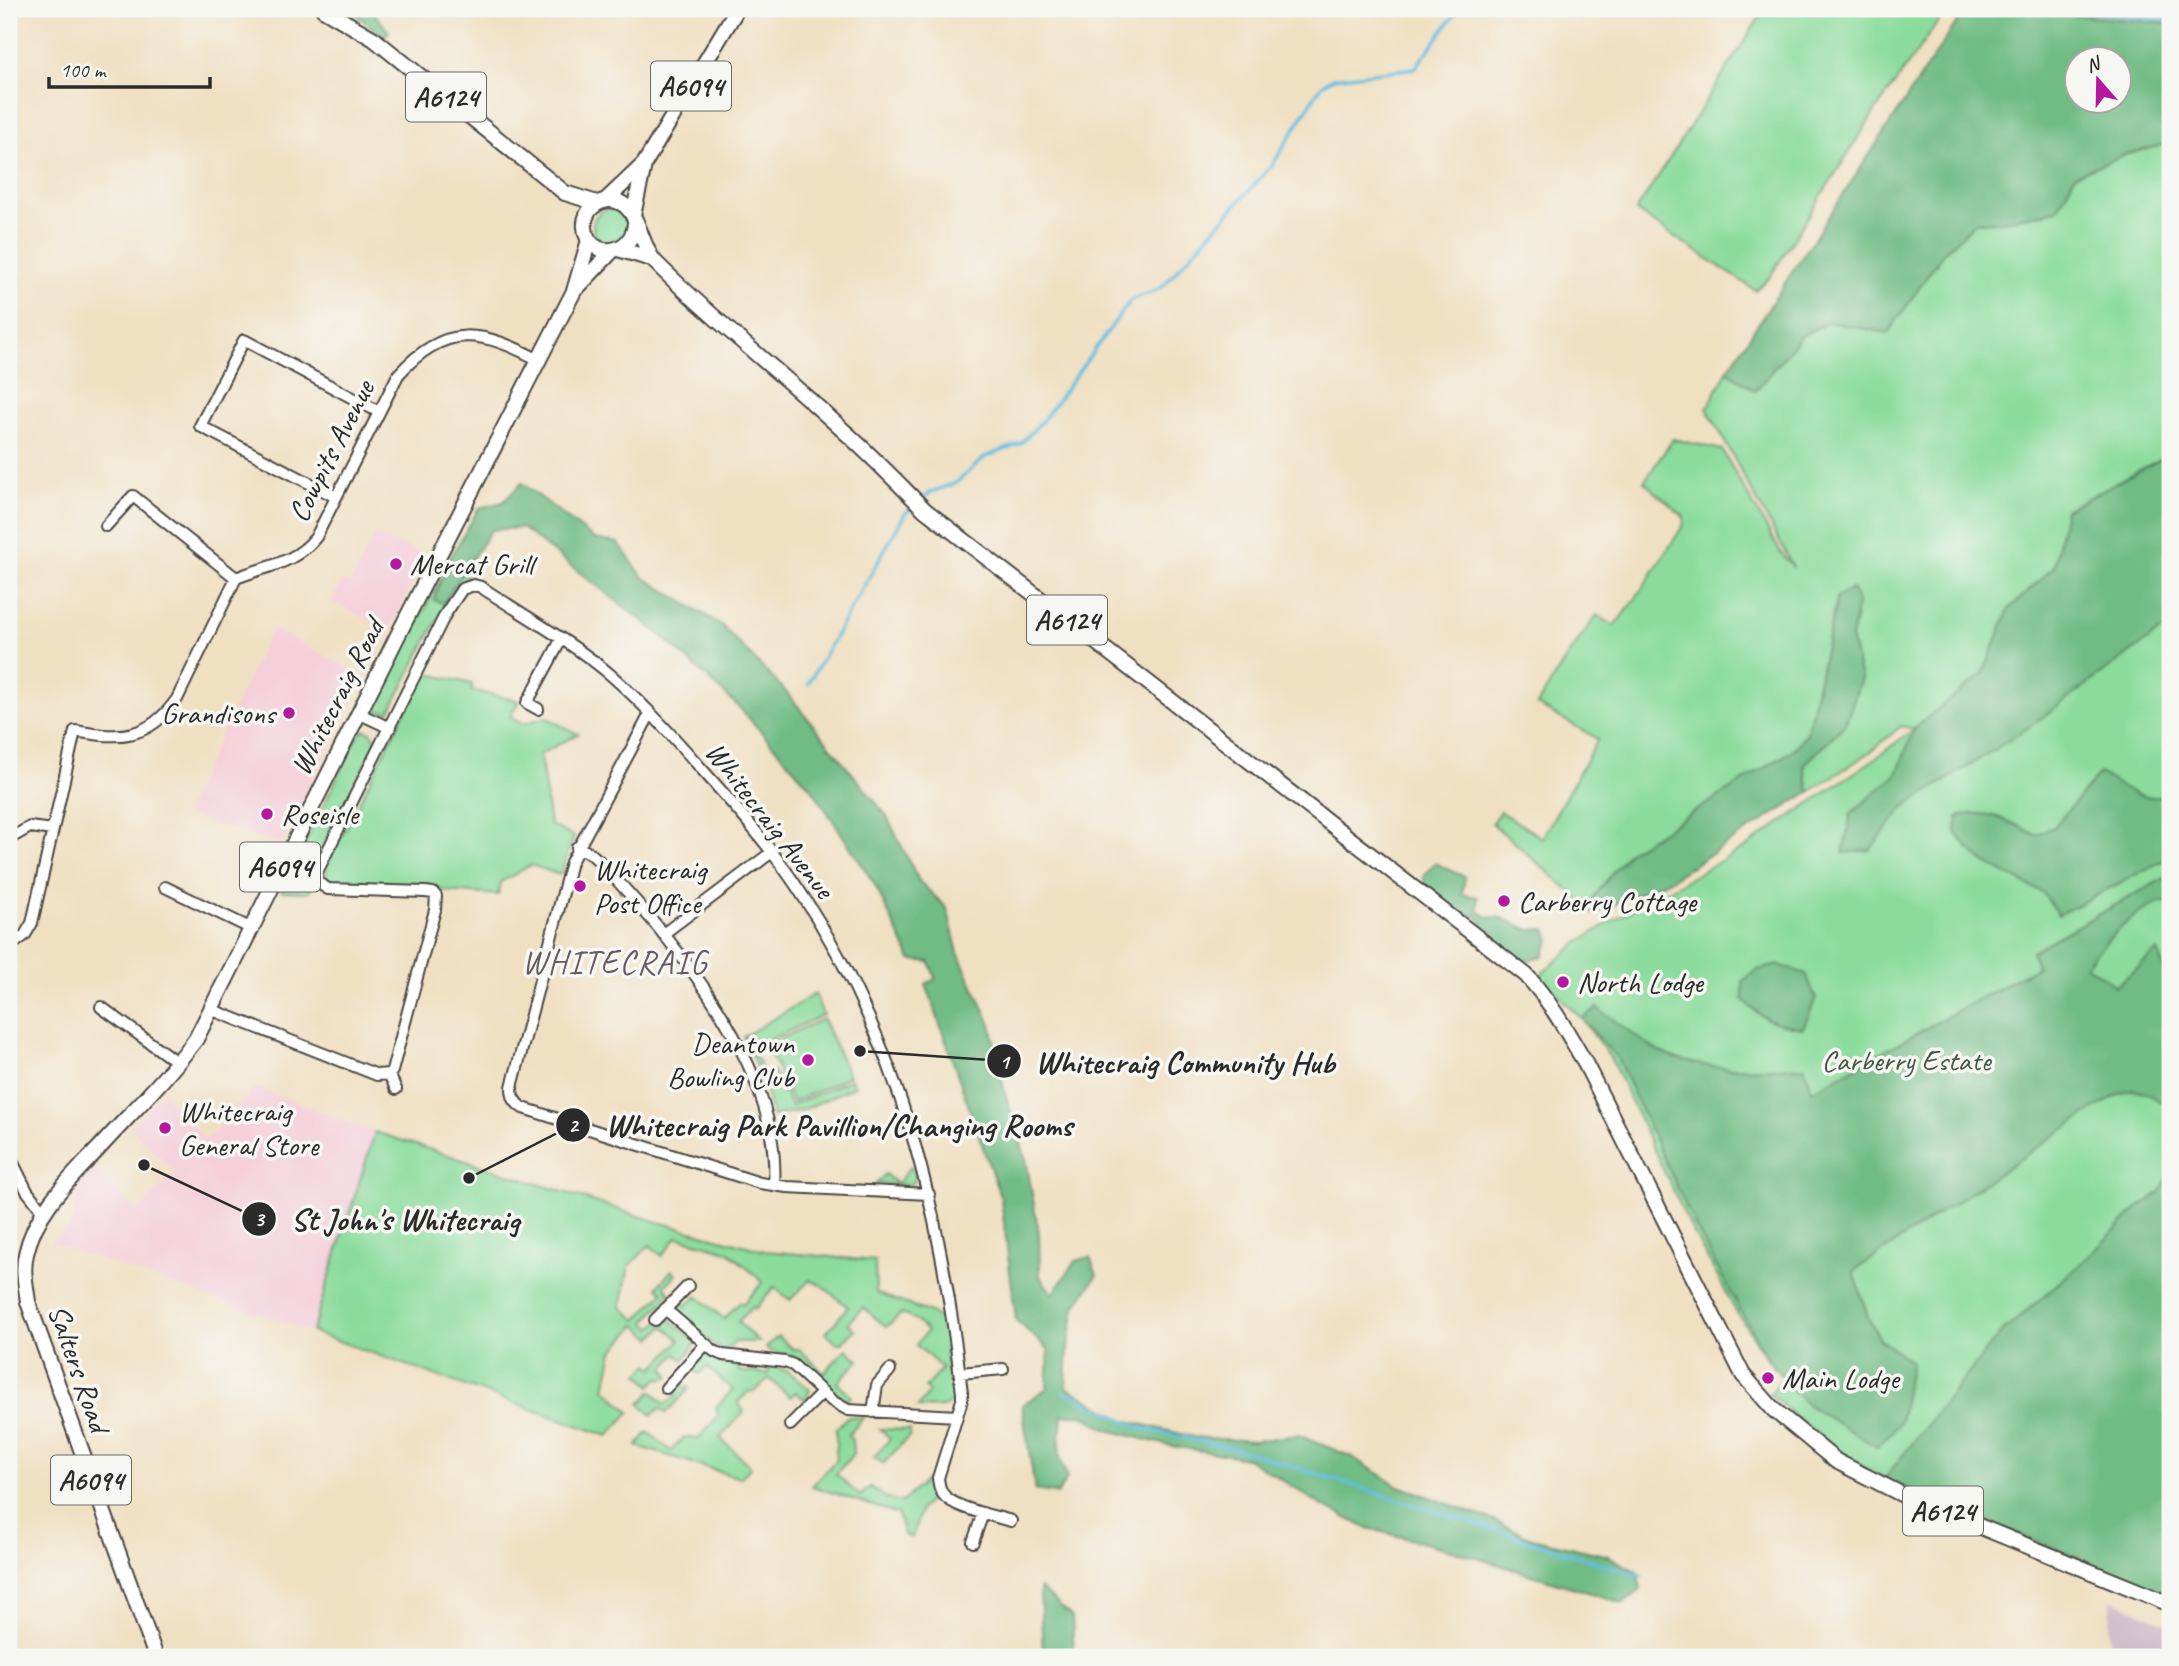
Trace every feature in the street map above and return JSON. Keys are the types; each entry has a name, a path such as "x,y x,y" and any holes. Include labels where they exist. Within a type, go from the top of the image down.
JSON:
{"main road":[{"name":"A6124","path":"323,9 374,39 565,193 587,234"},
{"name":"A6094","path":"601,202 644,163 737,9"},
{"name":"A6094","path":"634,219 644,163"},
{"name":"A6124","path":"565,193 601,202"},
{"path":"601,202 621,203 634,219 631,239 615,250 599,248 587,234 587,214 601,202"},
{"name":"A6124","path":"634,219 652,259 770,367 845,431 925,510 1526,975 1557,1014 1584,1061 1743,1374 1774,1410 1836,1461 1905,1496 2170,1604"},
{"name":"A6094","path":"540,360 574,291 587,234"},
{"name":"A6124","path":"615,250 652,259"},
{"name":"A6094","path":"574,291 615,250"},
{"name":"Whitecraig Road","path":"44,1213 62,1189 178,1063 196,1039 358,713 540,360"},
{"name":"Salters Road","path":"44,1213 26,1253 24,1270 28,1303 156,1657"}],"street":[{"name":"Cowpits Avenue","path":"236,579 282,564 306,549 316,537 398,375 412,359 429,346 446,339 469,336 490,338 540,360"},
{"path":"336,497 200,426 244,340 379,411"},
{"path":"9,947 25,936 32,923 75,731 107,737 123,736 138,733 165,716 177,699 236,579 133,496 106,526"},
{"name":"Whitecraig Avenue","path":"390,728 446,613 462,589 474,585 481,587 611,675 733,804 772,852 827,934 864,1007 894,1079 923,1170 943,1257 962,1400 939,1478 939,1487 947,1499 1011,1521"},
{"path":"538,709 527,703 561,640"},
{"path":"358,713 390,728 331,842 316,878 321,887 328,889 425,892 436,896 435,910 395,1065 389,1074"},
{"path":"650,714 577,847 563,888 512,1087 512,1096 523,1108 740,1177 774,1185 929,1194"},
{"path":"9,839 30,827 53,830"},
{"path":"577,847 599,861 663,934 721,1015 751,1072 769,1133 775,1166 774,1185"},
{"path":"663,934 772,852"},
{"path":"165,887 250,928"},
{"path":"101,1007 178,1063"},
{"path":"211,1009 377,1075 389,1074"},
{"path":"389,1074 396,1089"},
{"path":"9,1155 27,1191 44,1213"},
{"path":"655,1320 688,1286"},
{"path":"665,1309 705,1345 723,1355 793,1365 832,1401 848,1410 957,1416"},
{"path":"666,1388 705,1345"},
{"path":"960,1373 1003,1369"},
{"path":"873,1412 877,1385 890,1370"},
{"path":"790,1424 823,1392"},
{"path":"973,1542 983,1513"}],"shaded area":[{"path":"375,534 427,556 389,630 330,601 342,581 350,584"},
{"name":"Grandisons","path":"272,628 364,676 282,844 183,814"},
{"path":"255,1087 375,1132 312,1332 51,1243 55,1237 68,1230 73,1221 75,1201 81,1190 77,1186 94,1168 137,1212 175,1173 130,1128 163,1092 206,1140"},
{"path":"2111,1599 2170,1625 2170,1657 2109,1657"}],"green space":[{"path":"349,9 371,9 389,32 384,37"},
{"path":"1765,9 1947,9 1872,116 1769,278 1755,290 1636,211"},
{"path":"1978,9 2009,9 2170,24 2170,143 2124,155 2075,175 2057,210 2002,221 1976,222 1943,253 1888,333 1828,322 1802,335 1755,391 1727,371 1962,14"},
{"name":"Carberry Estate","path":"2170,143 2170,454 2065,510 2054,567 2009,609 2170,527 2170,1596 1884,1479 1838,1450 1769,1394 1784,1379 1765,1356 1736,1311 1691,1228 1611,1059 1582,1019 1539,976 1575,945 1607,924 1744,848 1914,729 1901,726 1869,753 1809,792 1804,765 1845,724 1861,679 1851,638 1858,603 1853,590 1837,597 1807,733 1792,751 1629,852 1587,906 1492,823 1500,811 1542,838 1598,739 1537,705 1597,615 1614,626 1632,604 1683,526 1684,517 1644,482 1673,439 1722,450 1781,553 1794,568 1707,409 1727,371 1755,391 1802,335 1828,322 1888,333 1943,253 1976,222 2002,221 2057,210 2075,175 2124,155"},
{"path":"610,209 622,214 627,226 622,238 610,243 598,238 593,226 598,214"},
{"path":"2170,454 2170,628 2159,632 2022,732 1904,807 1870,850 1843,853 1851,813 1897,774 1914,728 1983,674 2009,609 2054,567 2065,510"},
{"path":"522,483 594,539 618,543 643,577 721,625 788,694 886,815 919,881 947,908 958,953 991,1024 1004,1090 1026,1160 1039,1233 1040,1277 1053,1294 1075,1261 1090,1257 1097,1275 1075,1307 1068,1348 1066,1387 1124,1420 1193,1437 1254,1441 1298,1435 1350,1456 1399,1486 1492,1520 1532,1538 1608,1556 1637,1572 1641,1589 1623,1603 1451,1550 1364,1527 1321,1505 1247,1458 1171,1446 1108,1430 1082,1415 1062,1415 1059,1454 1067,1478 1058,1494 1035,1490 1022,1405 1047,1388 1049,1350 1016,1320 1001,1199 926,984 935,979 930,962 911,960 875,885 813,790 739,707 662,636 522,528 491,530 443,603 434,600 446,565 479,508 503,502"},
{"path":"451,559 469,579 455,586 390,711 378,711 375,704"},
{"path":"1852,589 1858,603 1851,638 1861,679 1845,724 1804,765 1809,792 1668,881 1593,914 1587,906 1629,852 1792,751 1807,733 1837,597"},
{"path":"425,673 472,684 471,690 519,701 510,717 523,724 545,717 578,734 540,754 550,825 574,837 560,875 531,865 501,882 498,895 446,891 427,884 333,882 326,876 326,867"},
{"path":"365,730 371,732 377,742 309,872 307,880 311,890 281,891 359,734"},
{"path":"2100,773 2142,796 2170,795 2170,857 2058,915 2043,893 1982,861 1956,832 1958,817 1978,813 1998,817 2036,835 2054,827"},
{"path":"1435,863 1465,877 1462,894 1478,897 1478,911 1488,917 1502,918 1529,930 1546,929 1550,940 1543,956 1521,962 1481,929 1482,922 1475,915 1463,917 1424,885 1424,875"},
{"path":"2170,875 2170,901 2146,909 2135,916 2103,945 2086,965 2116,986 2157,951 2170,983 2170,1096 2160,1102 2151,1095 2135,1090 2114,1097 1854,1271 1868,1317 1880,1339 1911,1362 1900,1423 1877,1447 1806,1404 1765,1356 1695,1226 1617,1058 1582,1019 1597,1008 1655,1049 1690,1062 1728,1068 1805,1067 1812,1091 2037,967 2032,951"},
{"path":"1779,965 1806,974 1816,999 1803,1028 1770,1020 1743,999 1743,981 1757,970"},
{"path":"815,994 823,1015 762,1043 744,1039 743,1037"},
{"name":"Deantown Bowling Club","path":"823,1019 849,1076 793,1102 766,1045"},
{"path":"746,1041 763,1048 754,1053 764,1074 773,1071 776,1079 779,1078 791,1106 851,1079 855,1086 803,1110 772,1116 768,1098"},
{"path":"375,1132 658,1222 765,1251 875,1261 876,1293 944,1320 947,1369 948,1377 952,1380 953,1397 946,1406 918,1407 929,1392 925,1388 942,1368 916,1345 927,1331 914,1319 901,1314 886,1327 863,1307 848,1323 855,1330 842,1343 836,1343 826,1333 848,1307 821,1285 810,1280 790,1300 774,1287 755,1309 752,1307 738,1322 759,1342 735,1342 724,1351 715,1346 675,1309 678,1300 686,1306 697,1296 724,1319 740,1302 743,1304 763,1282 728,1251 677,1237 662,1256 650,1245 629,1266 621,1307 637,1320 663,1293 657,1287 672,1270 676,1275 665,1286 670,1294 645,1322 652,1328 661,1320 670,1319 695,1344 684,1360 676,1354 664,1368 669,1377 657,1379 651,1386 639,1374 649,1364 654,1368 680,1340 664,1326 652,1338 636,1325 613,1351 605,1389 630,1412 608,1436 312,1332"},
{"path":"911,1166 916,1179 910,1185 876,1184 885,1174 897,1184"},
{"path":"2170,1172 2170,1596 1884,1479 1999,1335 2088,1257 2140,1206 2160,1193"},
{"path":"778,1336 793,1349 799,1349 824,1373 846,1349 859,1360 837,1383 851,1396 848,1400 793,1356 772,1352 766,1348"},
{"path":"709,1355 724,1361 739,1362 738,1371 768,1374 769,1365 789,1372 810,1390 805,1400 796,1392 790,1397 769,1378 738,1402 744,1412 720,1438 751,1467 740,1478 637,1446 648,1432 671,1451 684,1437 698,1439 718,1416 716,1407 733,1390 707,1367 699,1374 692,1369 701,1356"},
{"path":"679,1383 689,1389 666,1413 660,1408 652,1415 640,1404 652,1391 665,1404 676,1396 674,1387"},
{"path":"847,1417 863,1418 848,1435 852,1440 853,1454 836,1474 860,1496 870,1487 888,1499 902,1502 926,1480 927,1490 933,1497 921,1509 912,1538 904,1535 898,1514 812,1486 836,1460 836,1429"},
{"path":"880,1429 910,1430 910,1435 883,1464 874,1457 890,1439"},
{"path":"1040,1588 1072,1617 1074,1657 1043,1657"}],"waterway":[{"path":"920,501 931,492 956,483 985,457 1020,444 1043,420 1131,300 1163,286 1273,164 1322,85 1333,78 1415,68 1459,9"},
{"path":"2056,9 2170,21"},
{"path":"808,684 905,514 914,506"},
{"path":"9,1207 13,1220"},
{"path":"1065,1392 1140,1428 1241,1450 1641,1576"}],"place":[{"name":"Mercat Grill","path":"396,564"},
{"name":"Grandisons","path":"289,713"},
{"name":"Roseisle","path":"267,814"},
{"name":"Whitecraig Post Office","path":"580,886"},
{"name":"Carberry Cottage","path":"1504,901"},
{"name":"North Lodge","path":"1563,982"},
{"name":"Whitecraig Community Hub","path":"860,1051"},
{"name":"Deantown Bowling Club","path":"808,1060"},
{"name":"Whitecraig General Store","path":"165,1128"},
{"name":"St John's Whitecraig","path":"144,1165"},
{"name":"Whitecraig Park Pavillion/Changing Rooms","path":"469,1178"},
{"name":"Main Lodge","path":"1768,1378"}],"district":[{"name":"WHITECRAIG","path":"615,961"}]}
